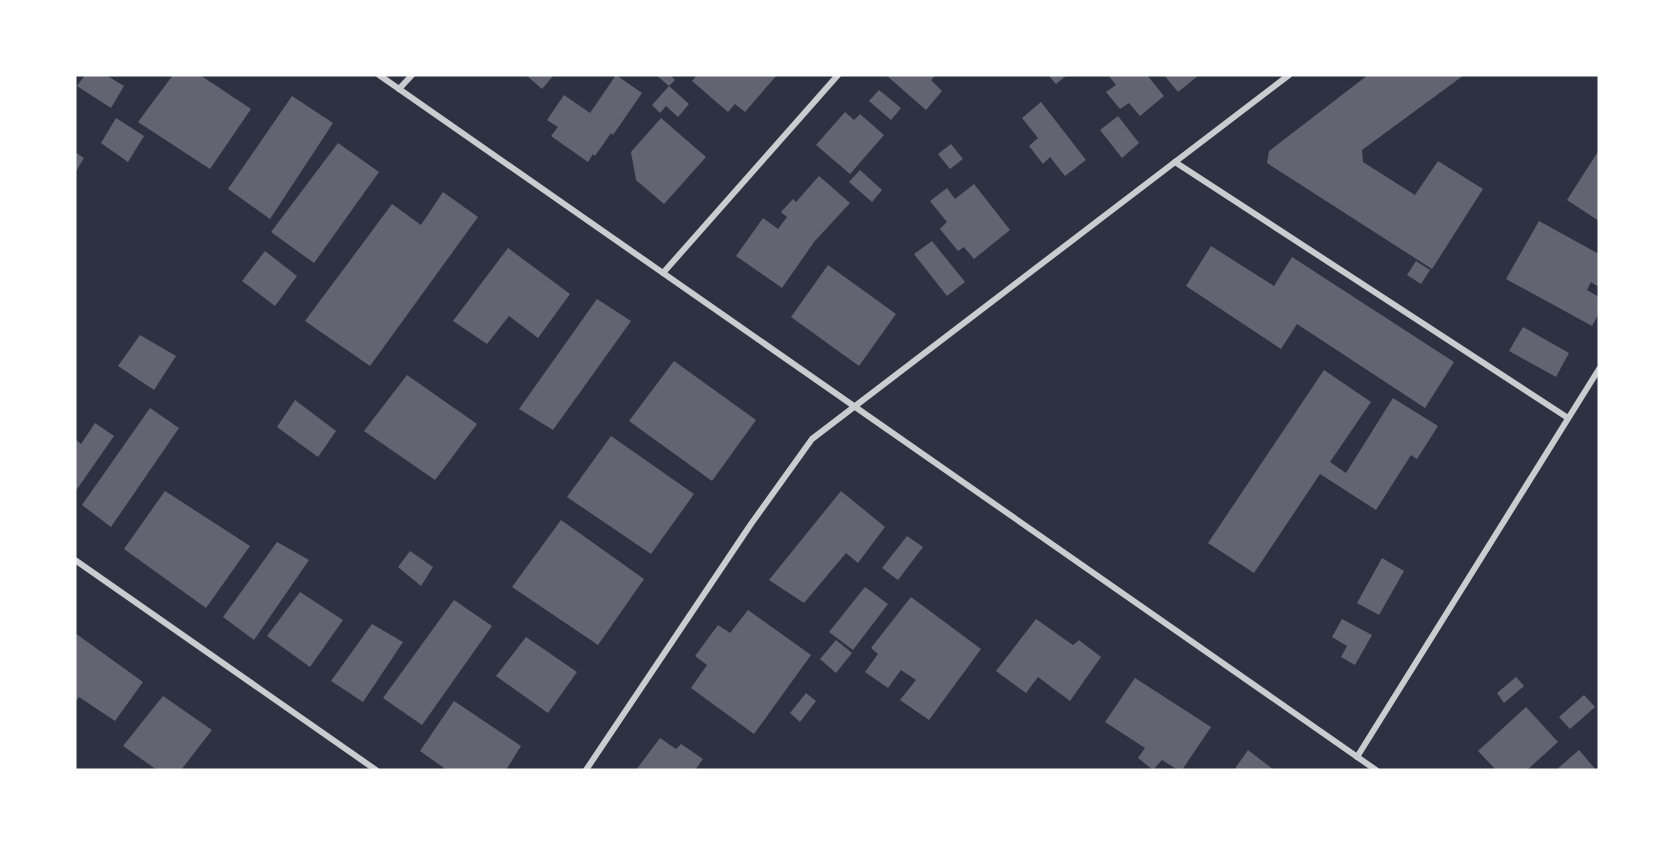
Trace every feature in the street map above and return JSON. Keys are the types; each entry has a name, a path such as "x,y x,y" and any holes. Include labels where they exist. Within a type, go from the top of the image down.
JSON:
{"street":[{"path":"379,75 1376,770"},
{"path":"399,89 412,75"},
{"path":"663,273 838,75"},
{"path":"586,770 751,524 812,439 1289,75"},
{"path":"1175,162 1568,418"},
{"path":"1357,758 1599,369"},
{"path":"75,560 376,770"}],"building":[{"path":"85,75 106,75 124,86 111,108 77,86"},
{"path":"173,75 200,75 251,109 210,169 138,122"},
{"path":"526,75 554,75 542,89"},
{"path":"616,75 642,93 613,135 611,133 588,162 551,136 558,127 547,120 564,95 590,113"},
{"path":"656,75 670,75 675,80 669,86"},
{"path":"697,75 777,75 745,112 735,104 728,112 692,81"},
{"path":"886,75 936,75 931,80 942,91 926,110"},
{"path":"1048,75 1067,75 1056,84"},
{"path":"1108,75 1147,75 1164,96 1140,116 1129,103 1120,109 1106,92 1116,85"},
{"path":"1164,75 1199,75 1178,92"},
{"path":"1368,75 1464,75 1362,150 1363,162 1415,195 1438,161 1483,189 1432,269 1267,163 1269,151"},
{"path":"669,86 689,104 678,117 666,106 660,113 652,105"},
{"path":"879,90 901,108 891,120 869,101"},
{"path":"292,96 333,123 270,219 228,189"},
{"path":"1041,102 1086,160 1065,176 1050,157 1043,164 1029,146 1038,138 1022,118"},
{"path":"845,112 854,120 860,114 884,135 850,174 816,145"},
{"path":"1118,116 1139,143 1122,158 1100,130"},
{"path":"116,118 144,136 128,162 101,143"},
{"path":"661,118 706,157 664,204 636,180 631,152"},
{"path":"338,143 379,172 314,263 271,232"},
{"path":"951,144 963,159 950,169 938,154"},
{"path":"1599,150 1599,221 1567,200"},
{"path":"75,152 84,158 75,173"},
{"path":"860,170 882,190 872,202 849,182"},
{"path":"819,176 850,203 814,242 782,288 736,256 763,218 778,229 787,217 781,212 793,199 796,202"},
{"path":"974,184 1010,230 974,259 964,247 958,251 940,229 947,222 930,201 947,188 955,199"},
{"path":"443,192 478,217 370,366 305,321 392,204 421,225"},
{"path":"1539,221 1599,254 1599,283 1597,286 1591,282 1587,290 1599,297 1599,313 1592,326 1506,279"},
{"path":"932,241 965,282 947,296 914,254"},
{"path":"1211,246 1274,286 1292,257 1454,362 1425,408 1297,324 1281,349 1186,286"},
{"path":"508,248 570,294 538,338 509,316 487,344 453,321"},
{"path":"265,251 297,276 275,306 242,281"},
{"path":"1416,261 1430,270 1421,284 1407,275"},
{"path":"828,265 896,314 859,366 791,317"},
{"path":"597,299 631,321 553,430 519,409"},
{"path":"1523,327 1569,353 1556,377 1509,351"},
{"path":"140,335 176,356 154,390 118,366"},
{"path":"674,361 756,420 712,481 629,421"},
{"path":"1324,370 1371,402 1330,462 1346,473 1393,398 1438,426 1417,459 1411,455 1376,510 1320,474 1254,573 1208,543"},
{"path":"407,375 477,424 435,480 364,431"},
{"path":"295,400 336,431 318,457 277,427"},
{"path":"150,408 179,428 111,527 82,505"},
{"path":"95,423 114,436 75,492 75,439 81,444"},
{"path":"611,436 694,494 651,554 567,497"},
{"path":"165,491 250,546 206,608 124,549"},
{"path":"841,491 885,527 858,563 846,553 804,603 769,580"},
{"path":"561,520 644,579 598,645 512,587"},
{"path":"907,536 923,547 898,580 882,568"},
{"path":"277,542 309,560 254,640 223,617"},
{"path":"410,551 433,567 421,586 398,567"},
{"path":"1382,558 1404,571 1379,615 1357,603"},
{"path":"865,587 888,604 853,650 829,632"},
{"path":"300,592 343,620 310,667 267,636"},
{"path":"911,597 981,649 929,720 900,700 916,680 901,670 888,688 865,672 878,654 871,648"},
{"path":"454,600 492,626 422,725 383,698"},
{"path":"748,610 811,655 754,734 691,688 707,665 695,656 718,625 730,633"},
{"path":"1036,619 1073,645 1079,640 1101,657 1070,701 1038,677 1026,693 996,671"},
{"path":"1342,619 1372,635 1355,665 1341,657 1347,646 1332,637"},
{"path":"372,624 403,642 363,702 331,681"},
{"path":"75,633 143,682 115,721 79,697 75,702"},
{"path":"526,637 577,672 548,713 496,676"},
{"path":"836,640 852,653 836,673 820,659"},
{"path":"1516,677 1524,686 1504,703 1497,693"},
{"path":"1135,678 1211,727 1182,770 1162,760 1153,770 1138,758 1145,748 1105,722"},
{"path":"806,693 816,701 800,722 790,713"},
{"path":"1584,695 1595,707 1570,729 1559,717"},
{"path":"163,696 212,730 181,770 157,770 123,746"},
{"path":"454,701 521,746 506,770 447,770 420,751"},
{"path":"1526,707 1558,742 1527,770 1496,770 1478,751"},
{"path":"660,738 676,749 681,744 703,759 695,770 636,770"},
{"path":"1248,750 1274,770 1234,770"},
{"path":"1579,750 1596,770 1556,770 1571,757"}]}
